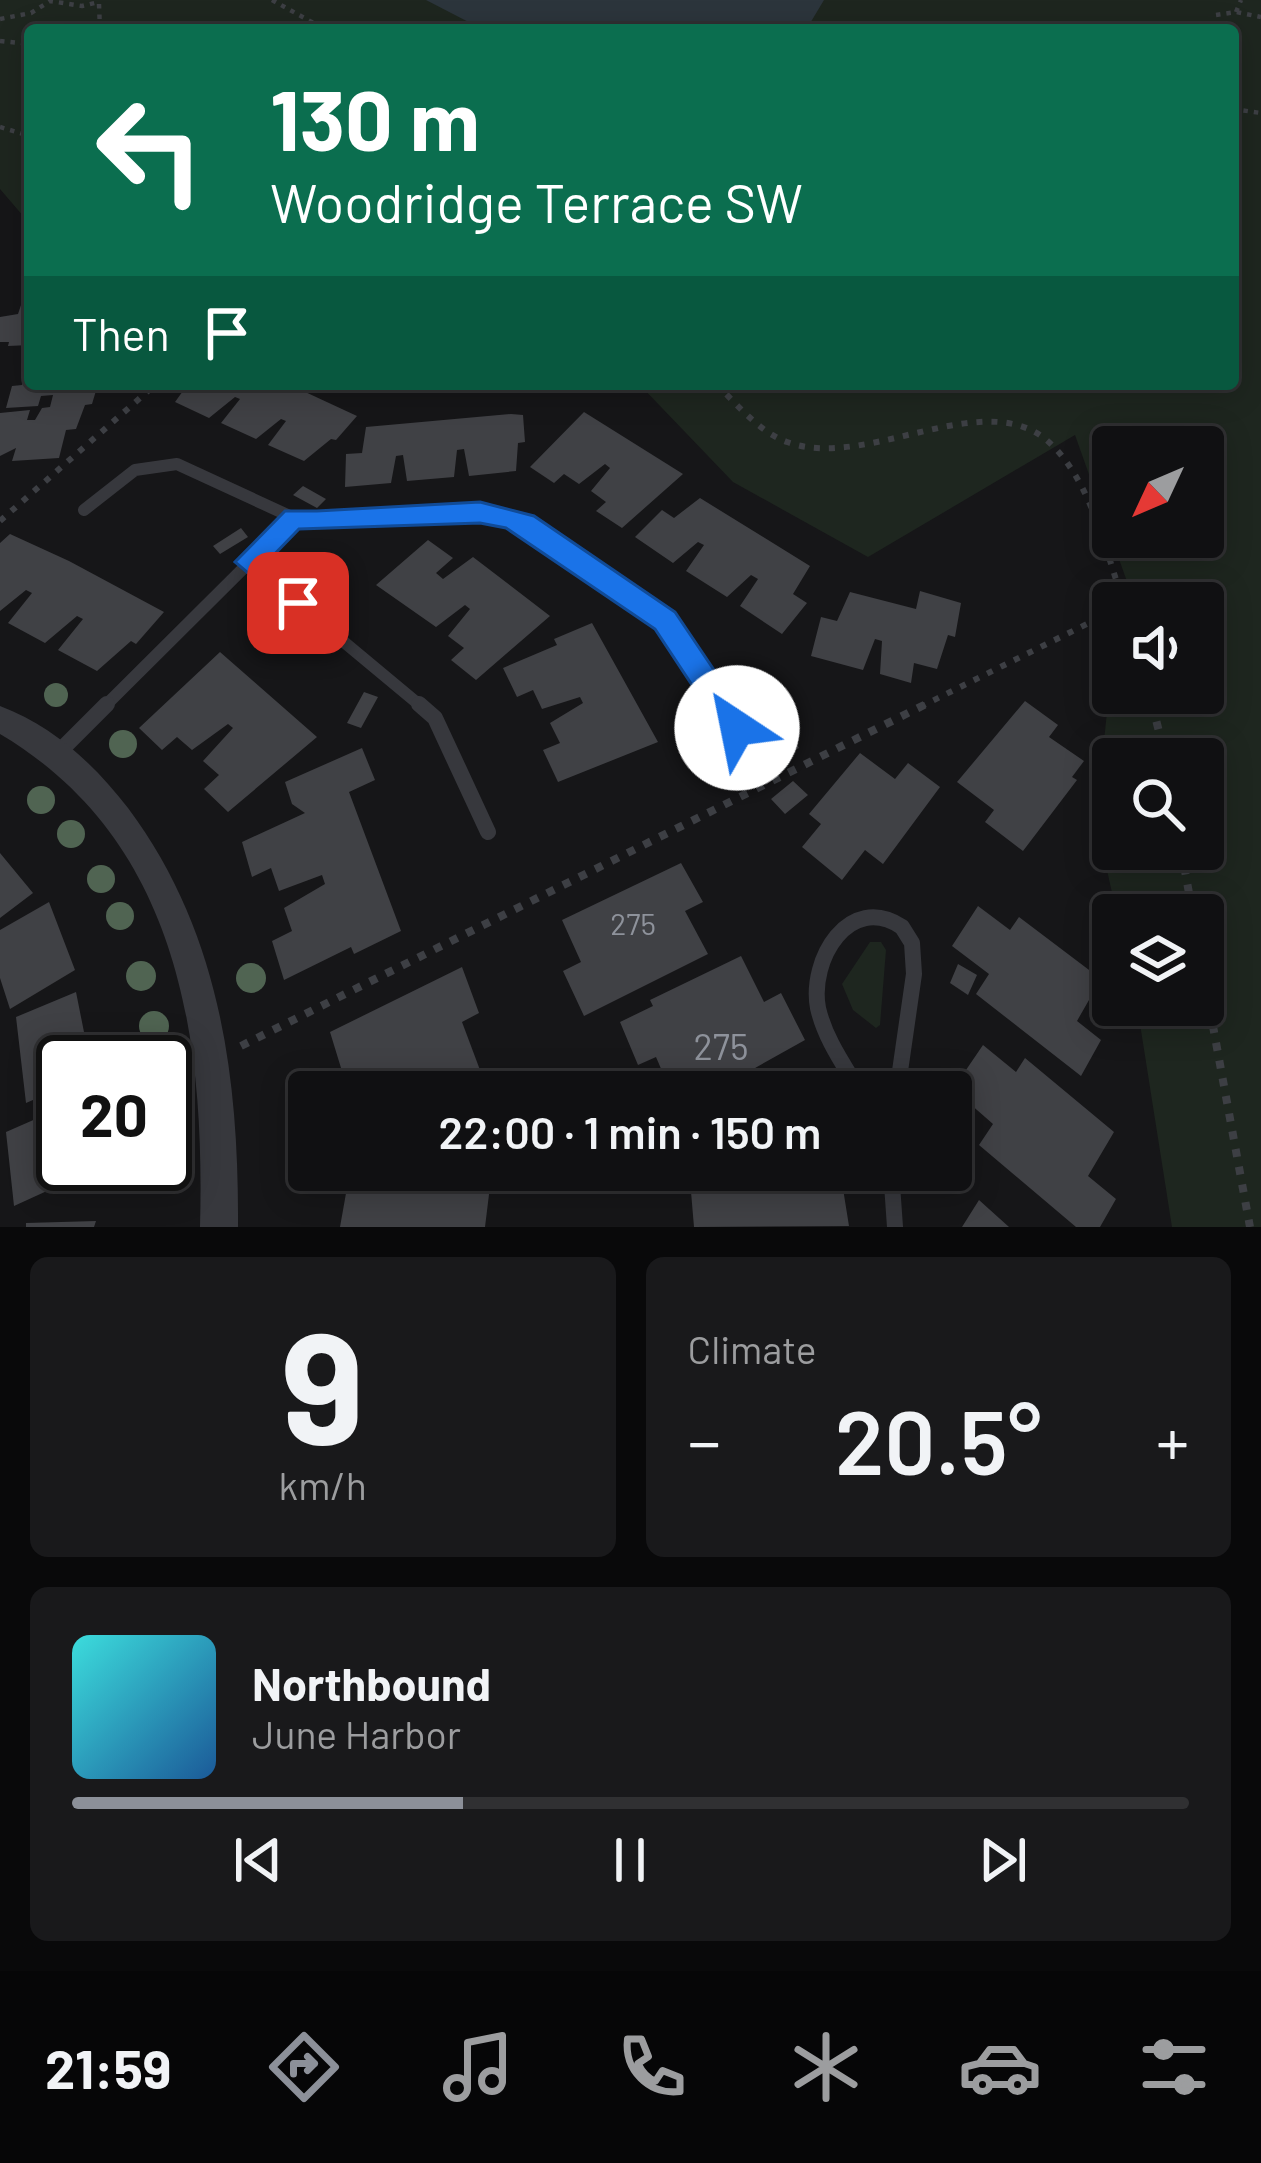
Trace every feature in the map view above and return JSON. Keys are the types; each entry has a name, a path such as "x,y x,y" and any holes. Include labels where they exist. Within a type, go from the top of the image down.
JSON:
{"street":[{"path":"0,718 57,754 128,830 161,882 196,971 213,1060 220,1103 219,1227"}],"lane":[{"path":"84,510 131,467 177,464 294,518 317,521 480,513 525,524 665,620 737,728"},
{"path":"57,754 294,518"},
{"path":"249,562 435,718 488,832"},
{"path":"848,1071 824,1027 817,997 821,972 836,938 847,923 873,916 902,928 912,944 911,1002 900,1071"},
{"path":"893,1191 896,1227"}],"path":[{"path":"272,0 315,24"},
{"path":"1236,12 1241,0"},
{"path":"0,19 31,13 50,2 82,6 99,1"},
{"path":"1216,15 1236,12 1261,17"},
{"path":"0,521 149,390"},
{"path":"723,390 788,443 823,449 848,450 965,422 1001,422 1034,432 1078,480 1116,582"},
{"path":"213,1060 1092,621"},
{"path":"1213,1026 1250,1227"}],"shaded area":[{"path":"0,0 1261,0 1261,1227 1172,1227 1140,1026 1224,1026 1224,894 1112,894 1107,870 1224,870 1224,738 1104,738 1107,714 1224,714 1224,582 1127,582 1119,558 1224,558 1224,426 1092,426 1092,483 1075,435 868,557 733,482 645,390 1239,390 1239,24 24,24 24,217 0,189"},
{"path":"426,0 824,0 810,24 472,24"},
{"path":"870,942 881,942 886,950 876,1028 853,1010 842,984"}],"building":[{"path":"24,296 24,345 8,346 9,342 0,342 0,317 18,314"},
{"path":"24,378 24,390 96,390 76,429 66,430 59,458 12,461 16,448 0,456 0,413 30,410 27,420 35,420 42,408 50,407 53,395 41,396 38,406 6,408 12,386 22,385"},
{"path":"184,390 301,390 357,416 336,440 304,461 268,445 286,421 281,419 256,439 221,423 240,399 235,397 209,418 175,402"},
{"path":"584,412 683,474 622,528 596,511 606,502 591,491 610,468 605,464 579,484 564,474 554,483 530,467"},
{"path":"523,415 525,442 518,443 516,471 469,476 464,449 457,450 454,477 407,481 403,455 396,456 391,483 345,487 346,454 362,453 366,427"},
{"path":"303,486 326,499 317,508 293,495"},
{"path":"700,498 810,566 793,594 807,603 782,634 740,606 758,579 751,575 727,597 686,571 704,545 698,542 673,563 635,537 662,510 674,518"},
{"path":"241,528 248,537 220,554 213,546"},
{"path":"10,534 164,612 136,644 131,641 97,671 58,650 83,619 77,616 45,643 8,623 32,593 26,590 0,611 0,543"},
{"path":"428,540 453,558 436,573 443,579 473,557 550,616 476,680 451,660 464,648 448,636 470,609 465,605 436,627 376,585"},
{"path":"920,591 961,603 955,637 948,635 937,669 914,663 911,683 880,674 882,641 875,639 863,670 811,656 821,617 837,621 850,592 916,609"},
{"path":"592,623 658,742 558,782 543,750 560,743 550,723 583,703 580,697 542,709 533,690 517,697 503,668 557,645 554,639"},
{"path":"220,652 317,737 228,812 204,789 219,775 203,761 233,728 228,724 192,750 177,737 162,750 139,728"},
{"path":"364,692 378,697 361,728 347,723"},
{"path":"1025,701 1058,725 1049,737 1084,761 1072,777 1077,780 1023,851 985,822 994,810 957,782"},
{"path":"791,735 799,748 768,764 760,750"},
{"path":"362,748 375,780 349,792 401,931 354,954 351,947 284,980 272,941 292,931 284,908 325,884 322,875 279,891 271,868 252,877 242,842 305,813 292,804 285,782"},
{"path":"860,753 895,779 908,763 940,787 883,864 865,850 842,880 802,847 821,824 809,814"},
{"path":"793,781 808,795 785,814 771,799"},
{"path":"0,853 33,893 0,918"},
{"path":"681,863 703,902 685,911 708,954 584,1016 563,971 581,962 562,920"},
{"path":"49,902 75,970 10,1009 0,978 0,930"},
{"path":"978,906 1010,930 1019,917 1092,972 1092,995 1077,1021 1101,1040 1081,1076 976,994 989,974 952,946"},
{"path":"741,956 764,1002 781,993 805,1040 750,1071 662,1071 656,1057 638,1065 620,1022 653,1006 650,1000"},
{"path":"958,964 977,975 968,995 950,983"},
{"path":"462,967 479,1013 462,1022 480,1070 342,1071 330,1032"},
{"path":"76,992 85,1035 36,1035 36,1099 26,1103 16,1017"},
{"path":"983,1045 1016,1072 1025,1058 1114,1132 1088,1176 1116,1199 1100,1227 1076,1227 979,1145 993,1124 972,1106 972,1071 965,1071"},
{"path":"36,1119 36,1191 47,1191 14,1206 6,1132"},
{"path":"346,1191 489,1191 485,1227 340,1227"},
{"path":"691,1191 843,1191 849,1226 694,1227"},
{"path":"979,1200 1009,1227 962,1227"},
{"path":"96,1221 94,1227 26,1227 26,1223"}],"route":[{"path":"298,603 249,562 294,518 317,521 480,513 507,518 525,524 665,620 737,728"}]}
